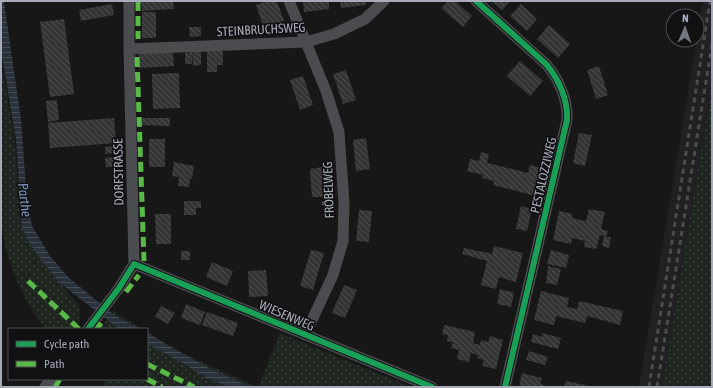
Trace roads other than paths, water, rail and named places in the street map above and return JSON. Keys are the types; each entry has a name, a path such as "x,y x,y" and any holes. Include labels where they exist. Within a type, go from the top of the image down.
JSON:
{"street":[{"name":"DORFSTRASSE","path":"129,1 134,264"},
{"name":"FRÖBELWEG","path":"289,1 326,91 339,132 344,203 343,241 333,275 305,335"},
{"name":"STEINBRUCHSWEG","path":"129,49 306,42 334,34 365,19 384,1"},
{"name":"PESTALOZZIWEG","path":"476,1 550,68 561,87 567,112 567,120 505,387"},
{"name":"WIESENWEG","path":"134,264 432,387"},
{"path":"89,328 119,288 134,264"}],"water":[{"name":"Parthe","path":"1,1 4,1 21,119 27,202 32,226 50,256 68,277 114,315 137,328 118,328 60,283 41,260 27,239 22,227 16,140 1,50"},
{"path":"148,334 210,369 252,387 230,387 206,378 183,363 148,345"}],"railway":[{"path":"649,387 710,1"},
{"path":"657,387 712,44"}]}
